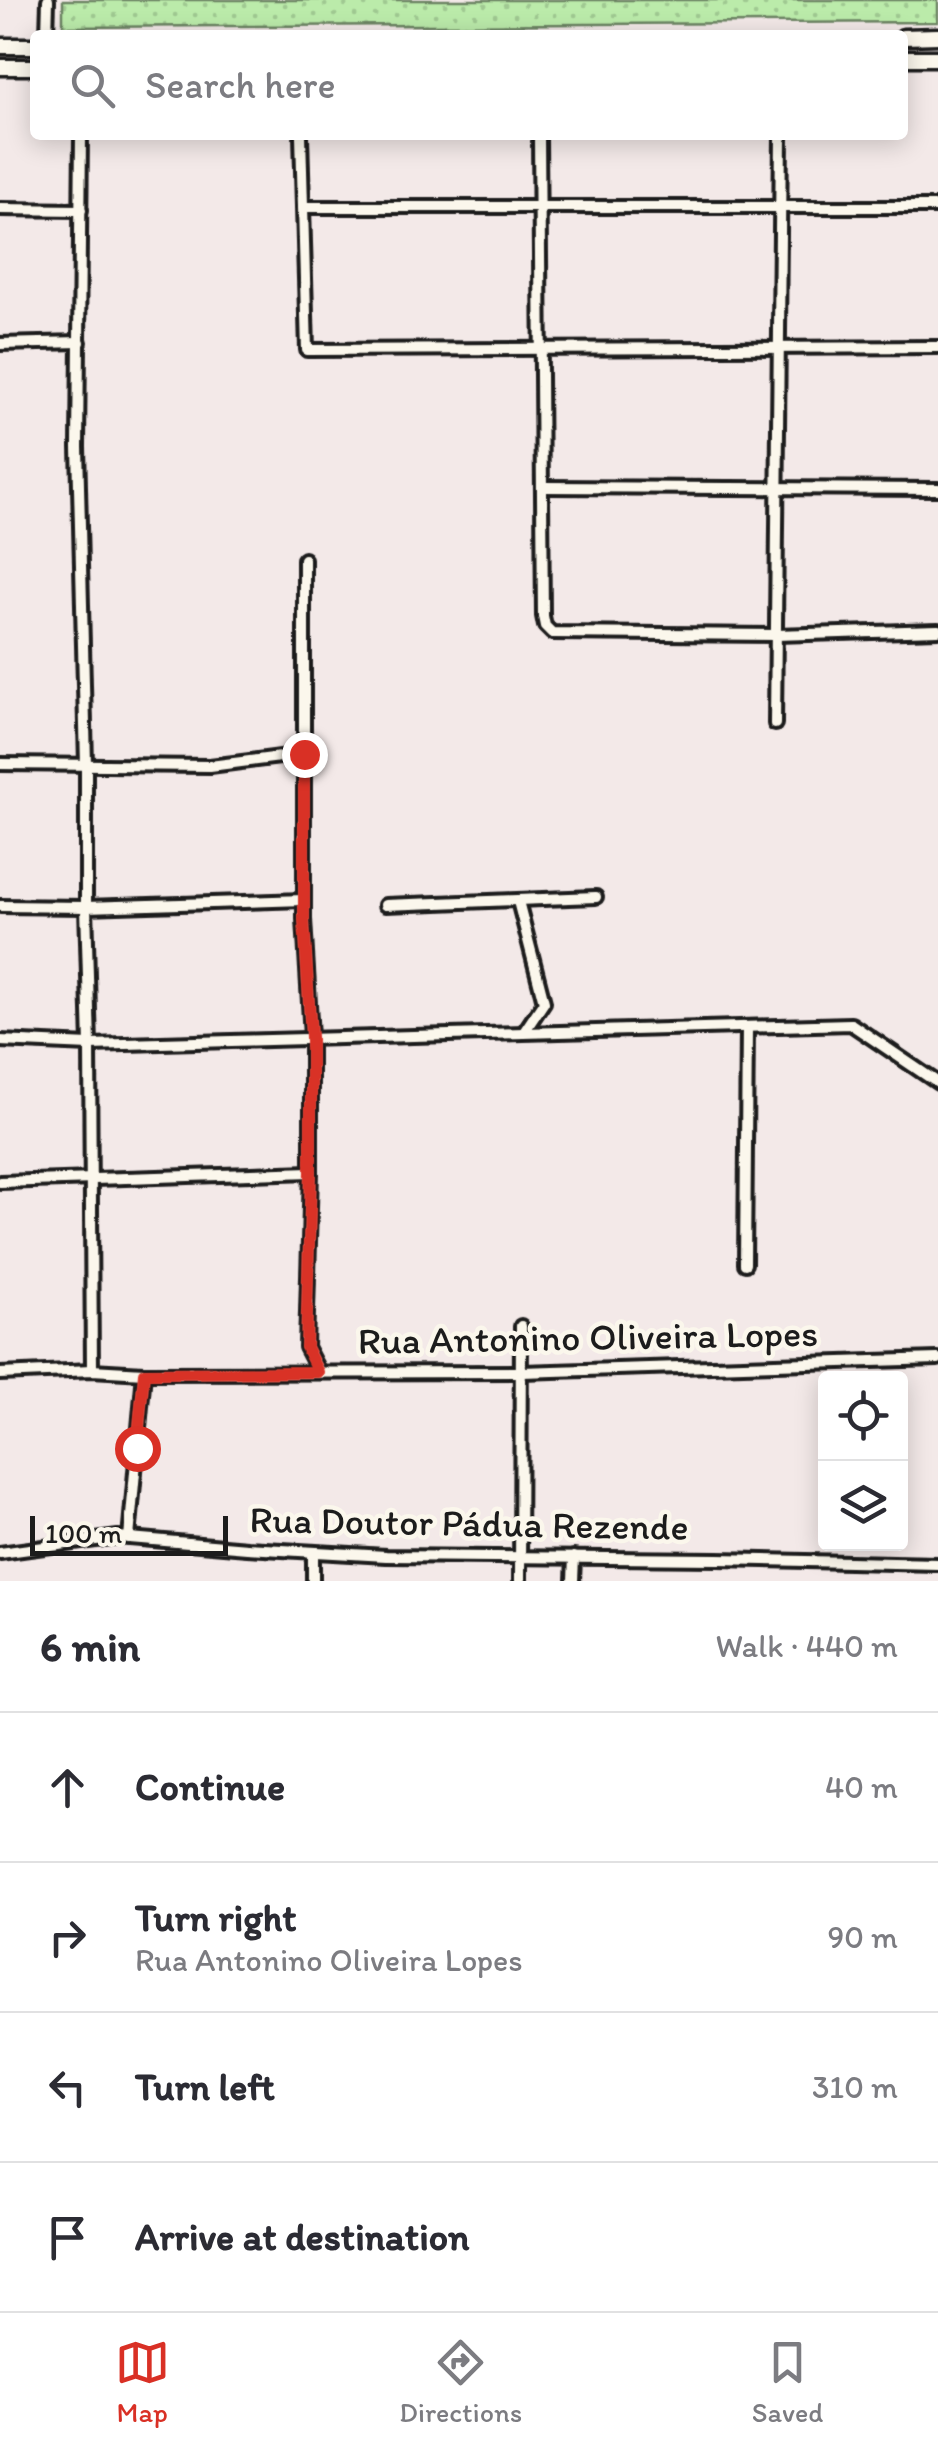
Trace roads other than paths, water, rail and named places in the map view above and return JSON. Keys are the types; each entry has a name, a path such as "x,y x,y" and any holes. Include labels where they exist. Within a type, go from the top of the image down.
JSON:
{"street":[{"path":"47,30 48,0"},
{"path":"908,37 938,36"},
{"path":"0,46 30,46"},
{"path":"908,58 938,58"},
{"path":"0,68 30,67"},
{"path":"81,140 78,446 86,764 92,1370"},
{"path":"302,140 307,350 938,347"},
{"path":"539,140 545,626 552,633 776,635 938,630"},
{"path":"775,724 781,140"},
{"path":"303,207 938,207"},
{"path":"0,209 81,210"},
{"path":"0,344 80,342"},
{"path":"542,487 938,488"},
{"path":"304,559 304,900 311,1037 306,1347 318,1372"},
{"path":"0,764 210,766 304,754"},
{"path":"385,906 596,896"},
{"path":"0,906 304,900"},
{"path":"518,901 544,1002 524,1032"},
{"path":"0,1041 90,1044 851,1024 938,1082"},
{"path":"745,1264 747,1027"},
{"path":"0,1182 311,1172"},
{"path":"520,1326 520,1581"},
{"name":"Rua Antonino Oliveira Lopes","path":"0,1374 92,1370 522,1372 938,1360"},
{"path":"129,1538 144,1373"},
{"name":"Rua Doutor Pádua Rezende","path":"0,1553 118,1537 386,1556 938,1564"},
{"path":"313,1552 313,1581"},
{"path":"573,1581 574,1558"}]}
